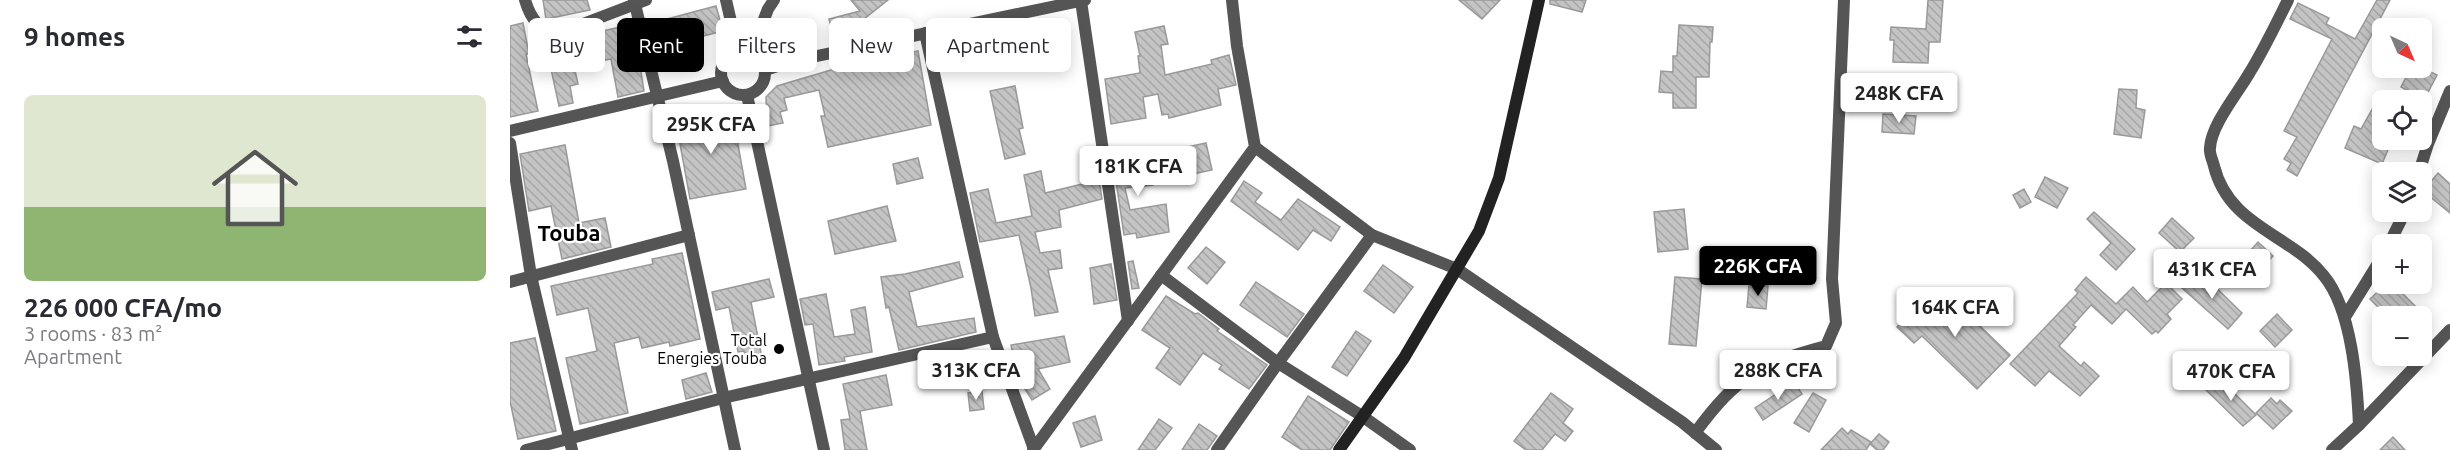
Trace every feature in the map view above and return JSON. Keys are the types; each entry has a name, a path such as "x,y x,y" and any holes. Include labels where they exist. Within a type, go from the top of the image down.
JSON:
{"main road":[{"path":"1338,450 1404,358 1479,231 1499,178 1539,0"}],"street":[{"path":"525,0 533,20 542,28 552,32 562,32 639,1 735,450"},
{"path":"726,0 730,18"},
{"path":"766,18 774,0"},
{"path":"817,56 1083,0 1128,321"},
{"path":"1232,0 1237,46 1255,147 1372,236 1457,269 1695,433 1716,450"},
{"path":"1695,433 1718,402 1744,378 1784,357 1826,346 1836,323 1832,279 1844,0"},
{"path":"2288,0 2250,72 2221,116 2209,149 2217,177 2236,207 2272,237 2306,257 2326,277 2345,318 2357,381 2359,425"},
{"path":"925,33 993,337 1034,449"},
{"path":"722,72 723,81 732,92 747,95 761,86 764,72"},
{"path":"510,131 723,81"},
{"path":"2422,162 2450,91"},
{"path":"747,95 824,450"},
{"path":"510,143 531,276 572,450"},
{"path":"1034,449 1255,147"},
{"path":"510,282 689,234"},
{"path":"1217,450 1372,236"},
{"path":"2345,318 2372,274"},
{"path":"1161,275 1278,363 1362,416 1410,450"},
{"path":"2332,450 2450,330"},
{"path":"526,450 723,398 993,337"}],"building":[{"path":"543,0 587,0 590,10 546,18"},
{"path":"851,0 888,0 865,18 833,18 860,11"},
{"path":"1459,0 1500,0 1482,19"},
{"path":"1550,0 1586,0 1582,12 1550,4"},
{"path":"1928,0 1943,0 1940,42 1929,42 1928,63 1893,62 1894,40 1890,40 1891,27 1926,29"},
{"path":"2377,0 2390,0 2380,18 2372,18 2372,34 2297,176 2287,170 2291,163 2284,159 2297,137 2284,131 2332,39 2290,19 2298,3 2329,18 2326,24 2355,39"},
{"path":"716,6 719,18 716,18 716,33 704,36 704,18 671,18"},
{"path":"523,23 528,49 528,54 526,54 528,72 538,111 510,117 510,26"},
{"path":"1679,25 1713,27 1709,77 1696,77 1696,108 1673,108 1673,93 1659,92 1661,71 1673,72 1673,56 1677,56"},
{"path":"1164,26 1168,44 1161,45 1165,75 1212,64 1211,60 1229,55 1236,85 1218,89 1221,105 1169,118 1168,114 1162,115 1158,94 1143,97 1146,118 1111,124 1105,79 1140,73 1138,56 1140,56 1135,32"},
{"path":"617,28 617,72 641,72 644,91 618,97 611,59 605,60 605,31"},
{"path":"918,51 931,125 828,147 821,116 825,116 819,90 784,98 787,110 780,112 783,123 767,126 766,97 777,86 829,71 914,72 914,52"},
{"path":"552,72 575,72 578,84 570,86 573,103 559,106"},
{"path":"2432,72 2437,75 2429,90 2406,90 2401,87 2406,78 2432,78"},
{"path":"1015,86 1023,128 1019,129 1025,154 1005,159 990,91"},
{"path":"2119,89 2137,90 2136,108 2145,110 2141,138 2114,134"},
{"path":"2372,110 2372,150 2388,150 2383,162 2377,162 2345,148 2354,126 2361,129"},
{"path":"732,111 746,189 690,199 676,122"},
{"path":"1883,114 1916,116 1914,134 1882,132"},
{"path":"1206,143 1212,170 1174,178 1172,166 1181,164 1178,149"},
{"path":"565,145 579,223 605,218 611,247 562,259 551,206 529,211 520,154"},
{"path":"1117,153 1118,158 1150,155 1153,185 1125,188 1130,210 1166,204 1169,232 1137,238 1136,233 1124,235 1112,154"},
{"path":"918,158 923,178 897,184 893,164"},
{"path":"1041,171 1045,193 1099,180 1102,199 1059,210 1061,227 1035,232 1040,253 1060,250 1062,268 1048,270 1058,312 1035,316 1019,235 980,242 970,193 988,189 996,223 1032,216 1024,175"},
{"path":"2438,173 2450,184 2450,213 2432,198 2432,180"},
{"path":"2045,177 2068,188 2057,208 2035,197"},
{"path":"1244,181 1262,193 1255,202 1281,220 1298,199 1340,227 1331,241 1313,230 1298,250 1231,201"},
{"path":"2024,189 2031,202 2020,208 2013,195"},
{"path":"887,206 896,241 835,254 828,221"},
{"path":"1684,209 1688,249 1658,252 1654,212"},
{"path":"2094,212 2135,249 2116,270 2100,255 2111,243 2087,219"},
{"path":"2172,218 2194,238 2180,252 2159,233"},
{"path":"2258,242 2273,256 2259,271 2244,258"},
{"path":"1206,247 1225,262 1207,284 1188,268"},
{"path":"682,253 700,339 670,346 669,342 642,348 639,337 614,343 628,413 580,424 566,358 597,351 588,308 557,315 551,286 653,264 652,259"},
{"path":"1741,257 1743,278 1707,281 1705,260"},
{"path":"1133,261 1139,288 1132,289 1128,262"},
{"path":"959,262 963,277 909,292 917,327 974,318 976,332 899,350 889,307 886,308 881,277"},
{"path":"1111,264 1117,300 1094,304 1090,268"},
{"path":"1383,265 1413,287 1394,313 1364,291"},
{"path":"2199,271 2242,313 2228,329 2182,288"},
{"path":"1675,277 1702,279 1696,346 1669,344"},
{"path":"2086,277 2116,304 2133,287 2147,302 2166,283 2182,299 2167,314 2171,319 2158,333 2156,331 2152,334 2126,309 2112,324 2091,305 2073,325 2076,327 2059,346 2081,366 2084,362 2099,376 2080,396 2049,371 2035,386 2010,364 2078,293 2075,290"},
{"path":"769,279 774,297 751,302 762,358 746,361 744,351 738,352 729,307 716,310 712,292"},
{"path":"1256,282 1304,314 1287,337 1240,305"},
{"path":"1749,285 1768,286 1766,309 1747,307"},
{"path":"1933,288 1955,308 1958,305 2010,355 1977,389 1922,336 1914,343 1897,327"},
{"path":"826,294 834,337 855,334 851,310 865,307 872,352 844,357 845,361 819,365 813,324 805,325 800,299"},
{"path":"2375,294 2403,294 2415,306 2377,306 2370,299"},
{"path":"1166,296 1195,314 1198,313 1219,329 1217,331 1267,365 1249,389 1219,369 1222,365 1203,353 1180,385 1156,368 1170,348 1142,330"},
{"path":"2277,314 2292,330 2275,347 2260,331"},
{"path":"1356,331 1371,341 1347,376 1332,367"},
{"path":"1064,336 1070,362 1038,369 1050,389 1032,400 1018,378 1011,345"},
{"path":"535,338 556,431 518,439 510,401 510,343"},
{"path":"706,373 712,392 686,399 682,380"},
{"path":"886,375 892,405 860,411 867,450 845,450 841,420 850,419 843,384"},
{"path":"2218,377 2256,415 2243,426 2206,390"},
{"path":"1794,382 1802,394 1763,420 1755,408"},
{"path":"982,391 984,409 970,411 968,393"},
{"path":"1551,393 1573,409 1563,423 1573,431 1565,441 1555,434 1542,450 1526,450 1514,441"},
{"path":"1813,393 1826,400 1809,432 1794,423"},
{"path":"1308,396 1349,422 1330,450 1302,450 1282,437"},
{"path":"2271,398 2277,404 2280,400 2292,411 2273,429 2256,413"},
{"path":"1095,416 1102,440 1081,447 1073,423"},
{"path":"1159,419 1172,428 1155,450 1138,450"},
{"path":"1199,424 1217,436 1207,450 1182,450"},
{"path":"1842,428 1848,434 1851,430 1871,442 1866,450 1821,450"},
{"path":"1879,434 1889,442 1883,450 1877,450 1870,444"},
{"path":"2393,437 2405,450 2380,450"}],"place":[{"name":"Total Energies Touba","path":"779,349"}],"district":[{"name":"Touba","path":"569,232"}]}
